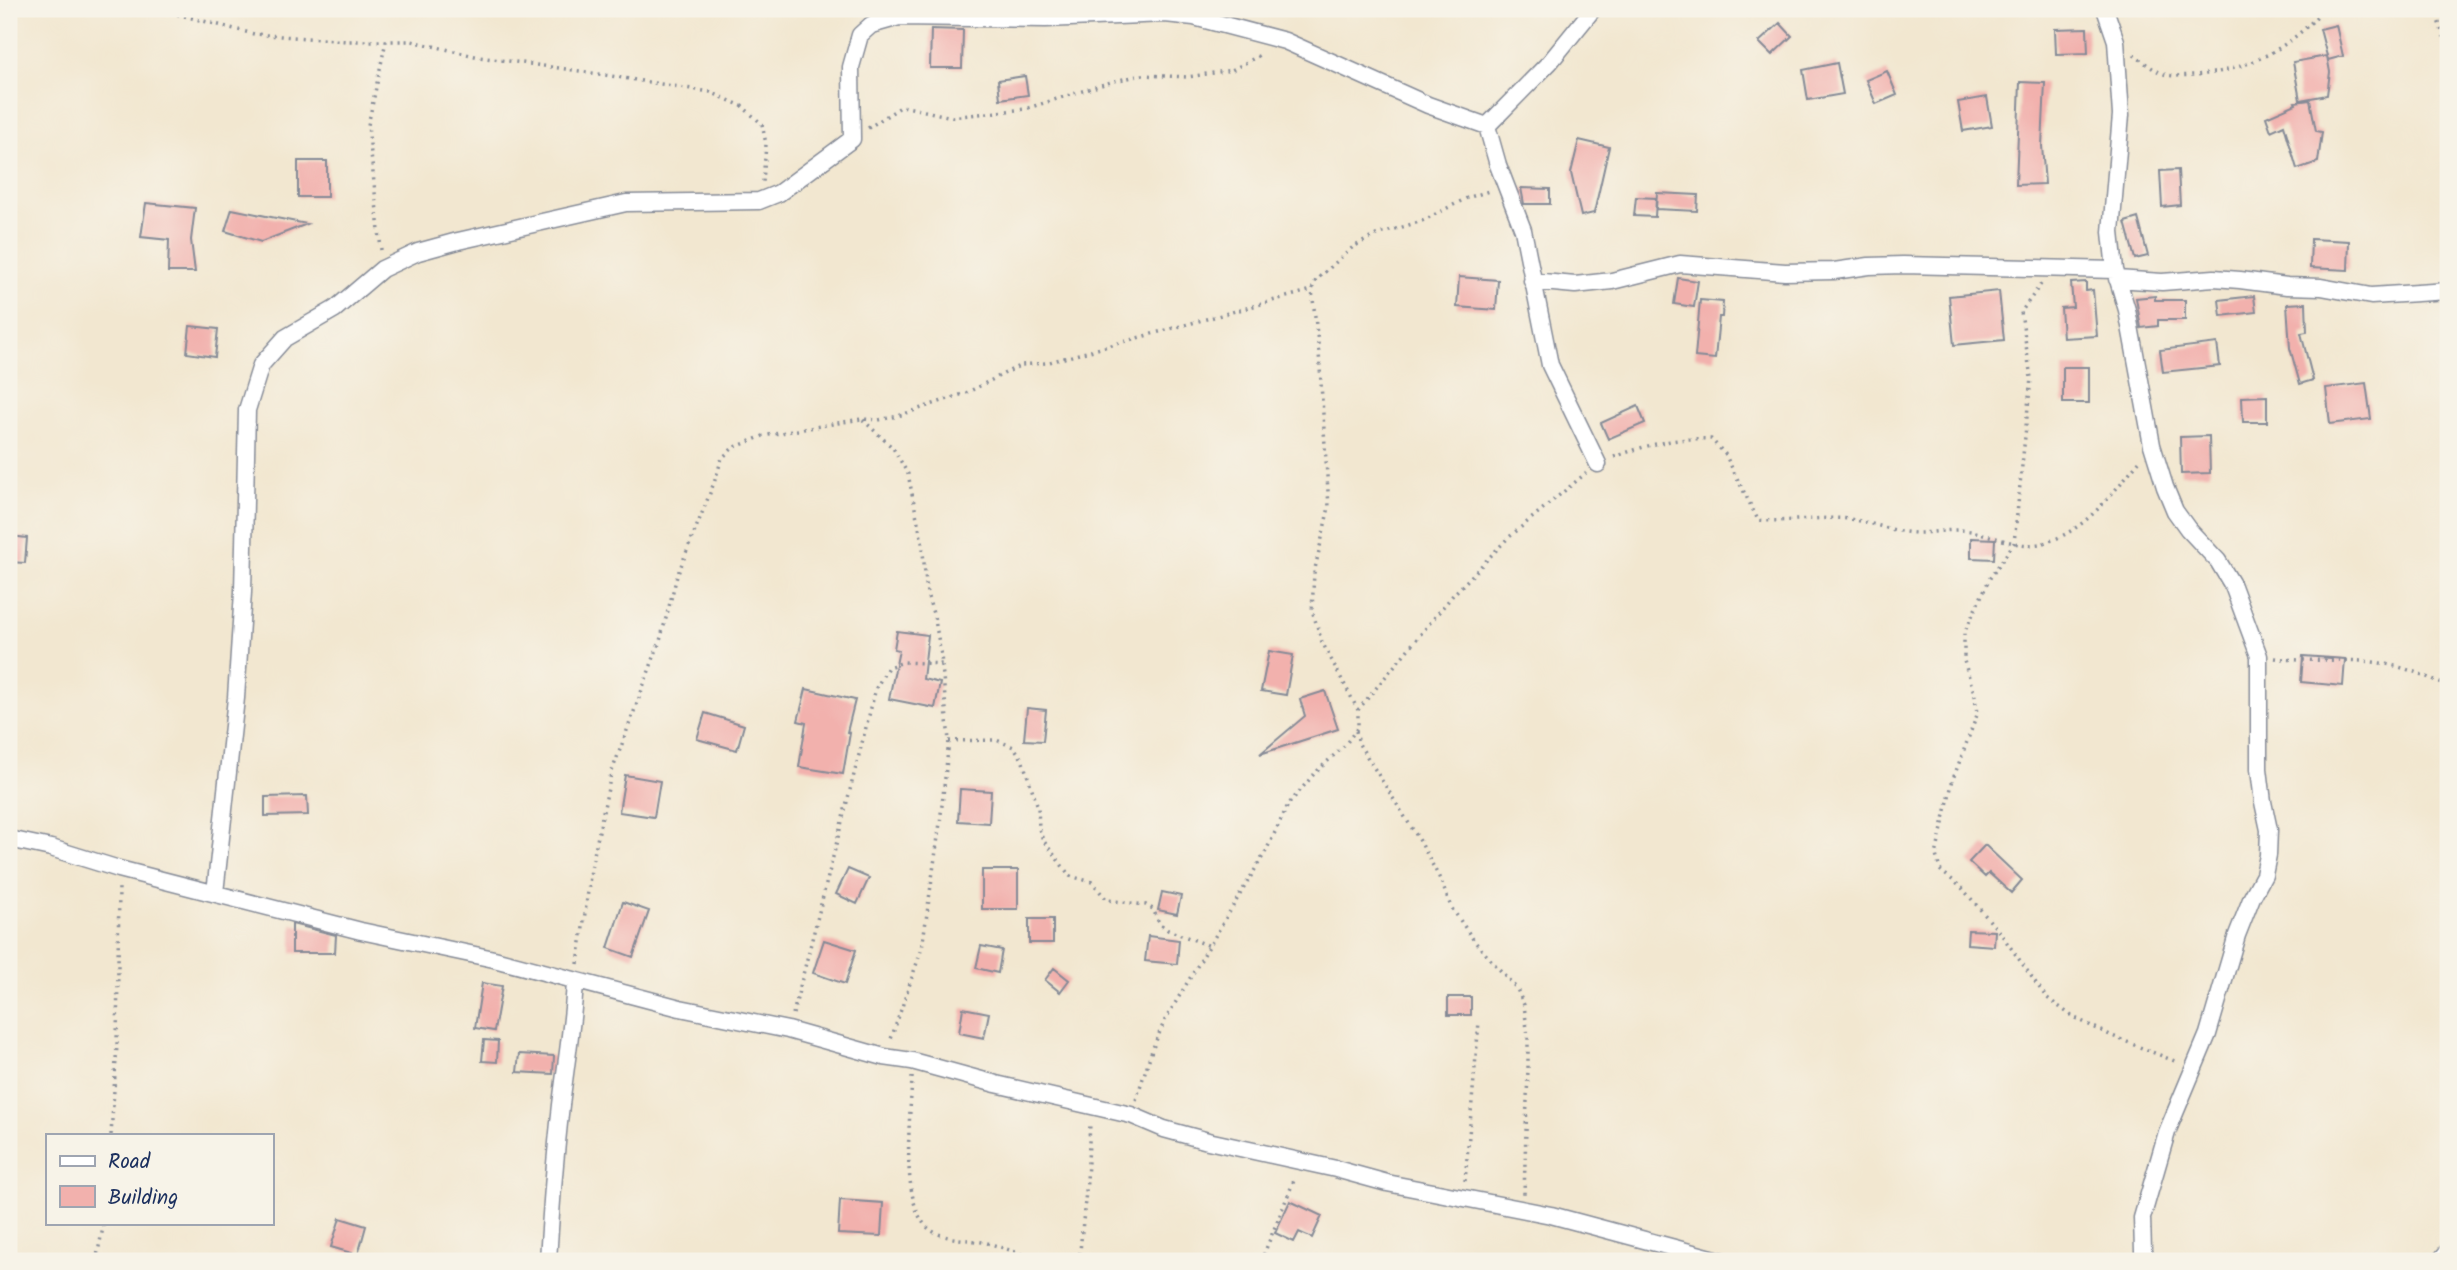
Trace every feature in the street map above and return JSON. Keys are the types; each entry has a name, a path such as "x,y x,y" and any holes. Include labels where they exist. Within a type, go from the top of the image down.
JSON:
{"street":[{"path":"1487,126 1550,62 1593,9"},
{"path":"2105,9 2116,41 2121,116 2111,232 2116,274 2127,310 2152,445 2165,488 2175,511 2218,561 2234,586 2259,656 2259,769 2269,830 2264,875 2237,935 2208,1034 2167,1132 2142,1218 2146,1261"},
{"path":"215,893 236,698 243,592 247,410 261,365 285,338 335,309 382,269 418,252 458,241 626,204 759,201 779,193 852,139 851,67 859,35 871,25 900,18 1046,19 1191,13 1285,41 1428,106 1487,126"},
{"path":"1487,126 1498,165 1523,230 1550,365 1598,464"},
{"path":"1532,281 1575,285 1612,281 1680,264 1785,272 1903,265 2054,267 2162,282 2214,278 2321,287 2371,296 2448,291"},
{"path":"9,839 362,931 494,959 680,1008 788,1030 884,1057 912,1060 996,1084 1131,1115 1164,1129 1301,1163 1523,1210 1723,1261"},
{"path":"548,1261 561,1102 573,1025 575,982"},
{"path":"2440,1261 2448,1251"}],"path":[{"path":"157,9 254,34 347,41 412,41 479,57 710,92 742,106 762,124 766,165 759,201"},
{"path":"2116,41 2167,75 2206,74 2252,64 2300,32 2323,9"},
{"path":"2434,9 2448,48"},
{"path":"382,269 379,213 368,125 386,41"},
{"path":"852,139 902,106 951,117 1025,108 1142,75 1188,77 1232,70 1285,41"},
{"path":"1131,1115 1152,1050 1165,1020 1266,851 1288,805 1359,727 1358,710 1322,642 1312,610 1314,573 1329,507 1319,352 1312,290 1316,280 1353,247 1376,235 1422,221 1467,198 1507,185"},
{"path":"2054,267 2021,312 2031,378 2014,543 1990,578 1964,633 1964,661 1978,715 1953,779 1936,855 1940,870 1962,888 2001,934 2046,997 2092,1027 2192,1067"},
{"path":"575,982 591,869 611,774 660,641 677,576 715,483 722,457 733,448 763,436 861,419 879,420 966,393 1021,365 1046,363 1312,290"},
{"path":"861,419 894,448 908,474 922,542 927,594 935,620 942,664 949,741 922,948 884,1057"},
{"path":"1358,710 1453,594 1499,547 1598,464 1643,446 1685,438 1710,439 1725,454 1758,520 1777,522 1849,519 1892,530 1919,533 1969,530 2014,543 2037,544 2061,535 2083,522 2107,501 2152,445"},
{"path":"2259,656 2296,661 2386,664 2428,677 2448,687"},
{"path":"788,1030 876,688 888,667 904,662 942,664"},
{"path":"1356,731 1359,744 1441,881 1451,907 1475,942 1517,989 1524,1005 1528,1067 1523,1210"},
{"path":"949,741 996,740 1014,747 1022,759 1038,807 1043,840 1070,876 1092,882 1107,900 1146,905 1153,909 1158,923 1168,930 1211,946"},
{"path":"111,1134 117,1045 119,869"},
{"path":"1464,1197 1479,1022"},
{"path":"912,1060 908,1149 912,1199 920,1221 934,1232 989,1244 1044,1261"},
{"path":"1079,1261 1087,1181 1090,1107"},
{"path":"1262,1261 1301,1163"},
{"path":"96,1261 104,1224"}],"building":[{"path":"1780,23 1792,36 1772,55 1759,42"},
{"path":"2336,25 2343,56 2328,60 2320,29"},
{"path":"2087,28 2088,53 2056,54 2055,29"},
{"path":"931,29 963,30 962,68 930,68"},
{"path":"2327,56 2330,72 2327,95 2300,100 2293,62"},
{"path":"1837,63 1843,94 1808,100 1803,70"},
{"path":"1887,71 1897,95 1876,104 1866,80"},
{"path":"1025,76 1028,95 1000,99 998,80"},
{"path":"2020,82 2045,83 2042,146 2045,184 2016,185"},
{"path":"1987,97 1992,126 1963,131 1958,102"},
{"path":"2310,100 2316,131 2322,132 2318,162 2297,169 2284,125 2271,131 2266,117 2296,104 2295,102"},
{"path":"1579,140 1609,147 1594,213 1581,216 1571,173"},
{"path":"298,161 327,161 327,197 298,197"},
{"path":"2178,170 2180,205 2162,207 2160,171"},
{"path":"1521,188 1550,189 1550,204 1524,204"},
{"path":"1657,193 1698,195 1697,211 1656,209"},
{"path":"1636,197 1656,198 1655,217 1634,216"},
{"path":"146,203 195,208 191,240 195,272 168,272 169,240 141,237"},
{"path":"232,209 307,224 261,242 225,231"},
{"path":"2138,218 2148,256 2135,259 2125,222"},
{"path":"2311,239 2349,241 2348,270 2310,268"},
{"path":"1459,277 1498,280 1496,310 1457,307"},
{"path":"1678,278 1698,281 1694,307 1674,304"},
{"path":"2086,282 2086,291 2093,290 2097,336 2063,338 2061,308 2073,307 2071,283"},
{"path":"1999,291 2004,340 1954,345 1949,296"},
{"path":"2155,296 2155,300 2185,300 2185,320 2158,320 2158,326 2141,328 2136,298"},
{"path":"2254,296 2256,312 2221,316 2219,300"},
{"path":"1700,300 1723,302 1715,359 1695,357"},
{"path":"2306,303 2307,332 2301,333 2313,380 2300,384 2290,348 2287,304"},
{"path":"190,326 218,329 215,357 187,353"},
{"path":"2217,343 2220,366 2163,372 2160,350"},
{"path":"2063,367 2089,367 2089,403 2063,403"},
{"path":"2366,383 2371,419 2330,424 2326,388"},
{"path":"2267,396 2267,422 2243,422 2242,397"},
{"path":"1638,406 1645,423 1608,439 1601,423"},
{"path":"2209,436 2210,473 2181,474 2180,437"},
{"path":"10,536 27,538 25,563 9,562"},
{"path":"1971,538 1995,539 1994,559 1971,558"},
{"path":"897,631 928,635 923,679 940,683 935,708 889,699 899,650 894,649"},
{"path":"1269,651 1293,655 1286,695 1261,691"},
{"path":"2303,656 2345,659 2343,686 2301,682"},
{"path":"806,689 855,700 847,732 850,733 843,774 799,767 806,723 798,721"},
{"path":"1325,691 1338,729 1260,754 1305,716 1300,699"},
{"path":"1027,708 1046,710 1043,741 1024,740"},
{"path":"705,713 744,725 737,750 697,739"},
{"path":"625,775 660,781 654,817 619,812"},
{"path":"960,789 991,791 989,823 958,821"},
{"path":"307,796 308,815 265,816 265,797"},
{"path":"1985,845 2022,880 2011,893 1989,873 1985,877 1969,862"},
{"path":"848,869 869,878 857,904 836,894"},
{"path":"982,870 1018,870 1018,909 982,909"},
{"path":"1162,892 1181,896 1177,914 1158,910"},
{"path":"623,902 649,911 633,957 608,948"},
{"path":"1029,919 1053,919 1053,943 1029,943"},
{"path":"292,924 336,935 335,953 292,953"},
{"path":"1968,930 1995,931 1994,946 1967,944"},
{"path":"1148,936 1179,940 1177,964 1145,961"},
{"path":"824,940 856,950 845,984 813,973"},
{"path":"981,946 1002,950 998,973 976,968"},
{"path":"1054,968 1069,980 1060,992 1045,980"},
{"path":"482,983 502,986 494,1031 475,1028"},
{"path":"1448,997 1471,997 1471,1015 1448,1015"},
{"path":"963,1008 989,1013 984,1038 959,1033"},
{"path":"484,1040 498,1041 497,1062 482,1061"},
{"path":"519,1054 554,1056 553,1074 517,1072"},
{"path":"840,1200 883,1203 881,1236 838,1234"},
{"path":"1290,1201 1322,1216 1312,1238 1299,1232 1294,1242 1275,1233"},
{"path":"340,1218 366,1226 358,1255 331,1247"}]}
